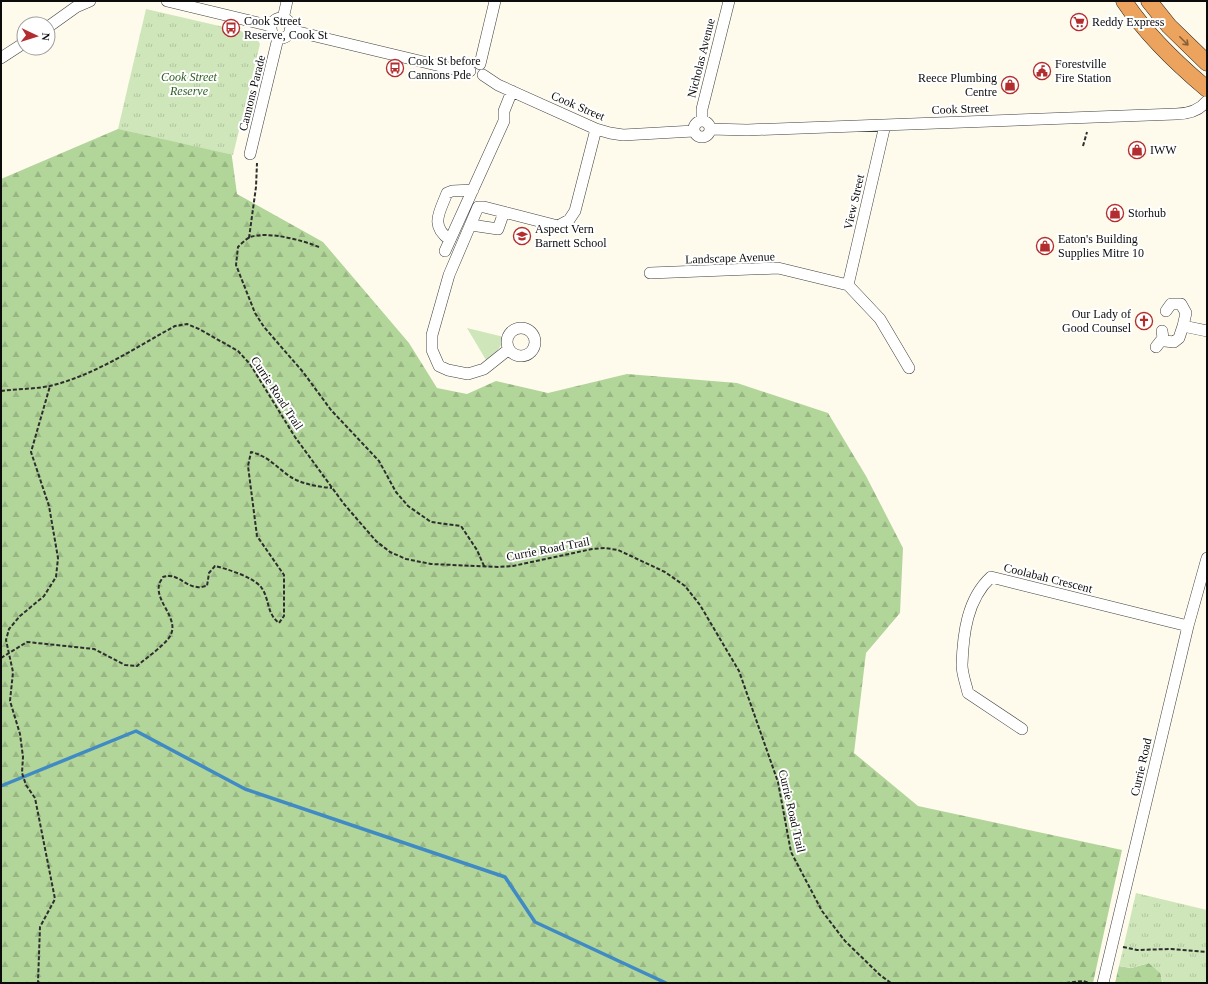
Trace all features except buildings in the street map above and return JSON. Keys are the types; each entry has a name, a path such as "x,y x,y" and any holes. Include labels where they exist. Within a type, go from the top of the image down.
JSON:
{"highway":[{"path":"1124,1 1134,16 1167,54 1207,89"},
{"path":"1149,1 1169,26 1207,63"}],"street":[{"path":"56,21 76,7 90,1"},
{"path":"167,1 271,26"},
{"path":"283,19 287,1"},
{"path":"480,64 495,1"},
{"name":"Nicholas Avenue","path":"702,121 702,109 729,1"},
{"path":"283,19 290,24 290,30 285,37 278,38 273,34 271,26 275,21 283,19"},
{"path":"290,30 453,69 470,71"},
{"name":"Cannons Parade","path":"250,154 278,38"},
{"path":"1,58 16,48"},
{"path":"470,71 473,65 480,64"},
{"path":"470,71 472,76 476,78 483,75 484,69 480,64"},
{"name":"Cook Street","path":"483,75 512,91 596,130 622,134 694,132"},
{"path":"445,251 504,121 504,111 512,91"},
{"name":"Cook Street","path":"710,128 747,130 1180,114 1199,108 1207,101"},
{"path":"702,121 709,124 710,128 707,136 702,137 697,136 694,132 695,124 702,121"},
{"name":"View Street","path":"848,285 885,125"},
{"path":"509,349 484,368 468,374 448,370 439,366 432,350 432,335 449,275 478,207 558,226 569,220 575,211 596,130"},
{"path":"450,240 443,235 438,226 438,216 447,193 452,190 473,190"},
{"path":"471,224 498,229 504,212"},
{"name":"Landscape Avenue","path":"650,273 778,268 848,285"},
{"path":"848,285 880,319 908,368"},
{"path":"1160,339 1171,342 1177,341 1183,326 1186,313 1182,304 1176,303 1168,305"},
{"path":"1183,326 1207,331"},
{"name":"Currie Road","path":"1103,983 1188,626 1205,574 1207,558"},
{"name":"Coolabah Crescent","path":"1022,729 968,693 962,667 968,614 980,587 991,577 1188,626"}],"path":[{"path":"1083,146 1087,132"},
{"path":"249,238 256,188 257,163 250,154"},
{"path":"319,247 276,236 266,235 249,238 238,247 236,265 255,313 264,327 303,372 331,410 379,461 396,492 408,506 431,522 461,526 477,550 484,566"},
{"name":"Currie Road Trail","path":"1,391 50,386 110,363 175,326 187,324 199,328 238,351 250,364 295,437 332,488 376,541 390,552 406,559 432,564 513,566 592,549 605,548 618,550 665,572 685,586 700,605 739,670 778,782 791,852 822,912 845,941 880,975 891,983"},
{"path":"40,983 38,982 40,927 55,899 35,798 26,785 22,773 23,758 20,734 10,701 13,672 6,640 9,629 20,616 44,596 56,577 58,558 49,506 31,452 50,386"},
{"path":"1,658 27,642 94,649 125,665 137,666 169,638 172,628 170,616 158,586 163,577 168,575 180,578 196,588 207,586 209,573 215,566 226,568 248,578 261,587 272,618 279,623 284,616 284,575 257,536 248,466 251,452 261,454 295,479 316,487 332,488"},
{"path":"1112,944 1137,950 1171,949 1207,952"},
{"path":"1066,983 1083,981 1089,983"}],"green space":[{"name":"Cook Street Reserve","path":"146,9 254,34 260,44 233,155 118,129"},
{"path":"225,106 237,194 323,242 409,343 437,388 467,394 496,381 548,393 627,374 737,383 828,413 866,476 903,548 900,613 866,653 854,753 918,806 1122,850 1093,983 1,983 1,179 125,126"},
{"path":"467,328 504,337 503,341 495,353 486,360"},
{"path":"1136,893 1207,910 1207,983 1163,983 1160,973 1149,963 1131,968 1119,966"},
{"path":"1149,963 1161,973 1162,983 1115,983 1119,966 1131,968"}],"waterway":[{"path":"1,786 136,731 245,789 505,877 535,922 666,983"}],"place":[{"name":"Reddy Express","path":"1079,22"},
{"name":"Cook Street Reserve, Cook St","path":"231,28"},
{"name":"Cook St before Cannons Pde","path":"395,68"},
{"name":"Forestville Fire Station","path":"1042,71"},
{"name":"Reece Plumbing Centre","path":"1010,85"},
{"name":"IWW","path":"1137,150"},
{"name":"Storhub","path":"1115,213"},
{"name":"Aspect Vern Barnett School","path":"522,236"},
{"name":"Eaton's Building Supplies Mitre 10","path":"1045,246"},
{"name":"Our Lady of Good Counsel","path":"1144,321"}]}
